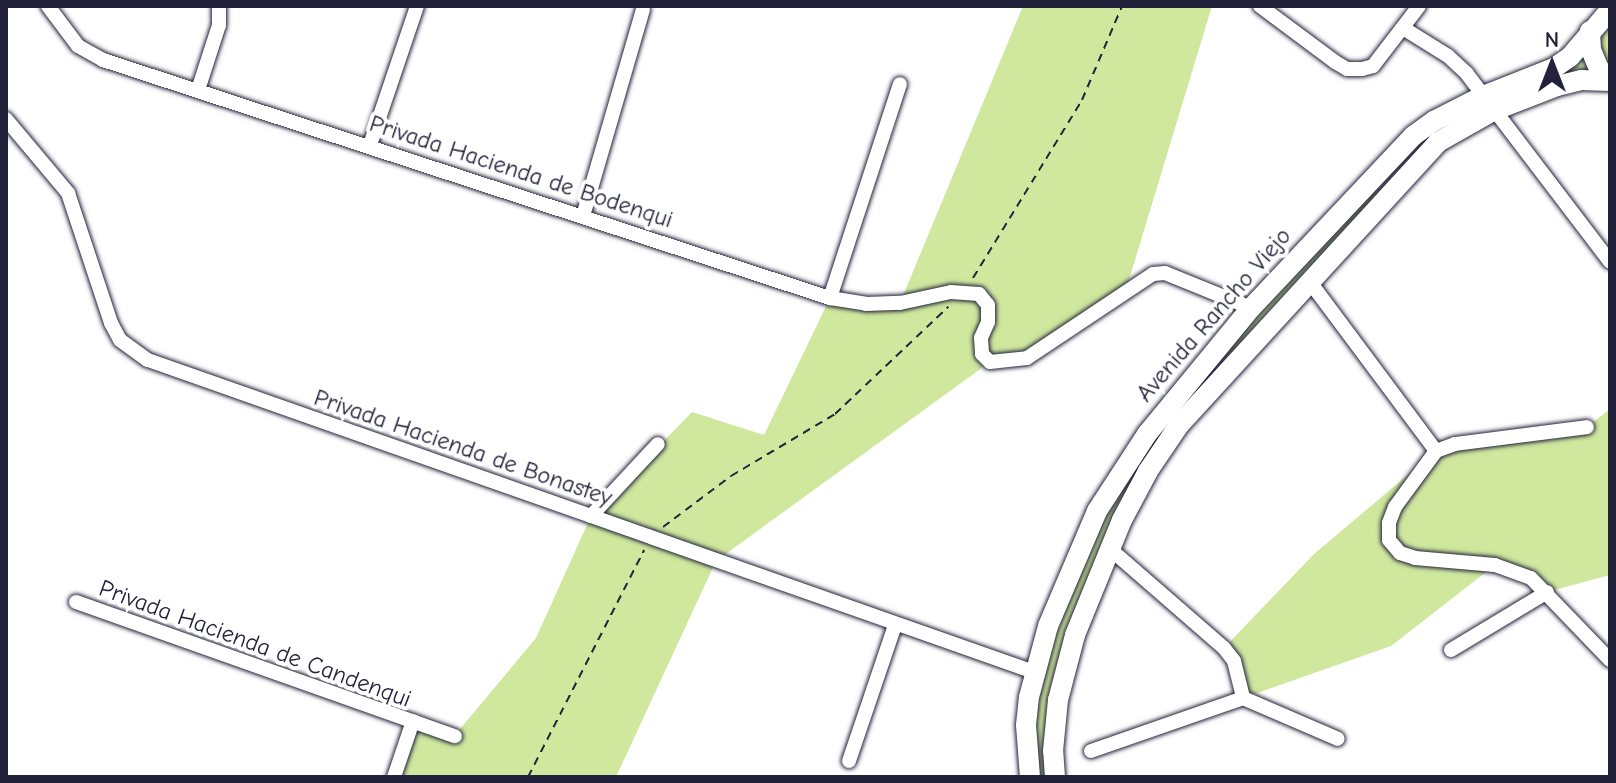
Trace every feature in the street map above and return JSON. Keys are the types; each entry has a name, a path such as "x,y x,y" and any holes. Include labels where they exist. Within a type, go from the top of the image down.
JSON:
{"street":[{"name":"Privada Hacienda de Bodenqui","path":"48,6 68,34 90,54 830,298 866,304 900,303 965,291"},
{"path":"198,90 219,25 219,6"},
{"name":"Privada Hacienda de Bodenqui","path":"370,145 417,6"},
{"path":"1260,6 1347,69 1373,66 1419,6"},
{"name":"Privada Hacienda de Bodenqui","path":"583,216 643,10"},
{"name":"Avenida Rancho Viejo","path":"1055,777 1053,751 1058,700 1075,635 1109,548 1148,471 1179,425 1438,142 1488,104 1570,57 1610,10"},
{"path":"1403,28 1448,56 1610,262"},
{"path":"1590,31 1591,50 1599,69 1610,79"},
{"name":"Avenida Rancho Viejo","path":"1030,777 1026,725 1034,672 1048,626 1097,511 1147,434 1226,338 1413,136 1434,121 1581,80 1610,79"},
{"path":"830,298 900,84"},
{"name":"Privada Hacienda de Bonastey","path":"6,119 68,193 111,323 132,352 1034,672"},
{"path":"1309,246 1328,262"},
{"path":"965,291 979,294 988,305 988,322 981,338 982,354 990,362 1027,358 1153,274 1165,273 1251,308"},
{"path":"1310,282 1436,451"},
{"path":"1226,338 1244,353"},
{"path":"1587,427 1455,444 1436,451 1395,507 1389,523 1389,540 1400,553 1415,558 1515,569 1547,592 1610,660"},
{"name":"Privada Hacienda de Bonastey","path":"591,516 658,444"},
{"path":"1109,548 1224,648 1234,661 1243,698"},
{"path":"1451,650 1547,592"},
{"name":"Privada Hacienda de Candenqui","path":"76,602 413,721 394,777"},
{"path":"849,761 895,625"},
{"path":"1029,697 1036,706 1046,708 1058,700"},
{"path":"1091,751 1243,698 1338,739"},
{"path":"413,721 455,736"}],"path":[{"path":"528,777 650,537 731,476 835,414 965,291 1082,100 1122,6"}],"green space":[{"path":"1023,6 1212,6 1125,293 1027,358 990,362 716,561 616,777 394,777 413,721 455,735 536,638 591,516 692,412 764,435 830,298 900,303"},
{"path":"1610,11 1610,81 1581,80 1438,142 1179,425 1075,635 1055,777 1031,777 1029,697 1129,458 1397,151 1555,68"},
{"path":"1610,409 1610,575 1547,592 1495,565 1391,646 1243,698 1224,648 1314,554 1436,451 1587,427"}]}
